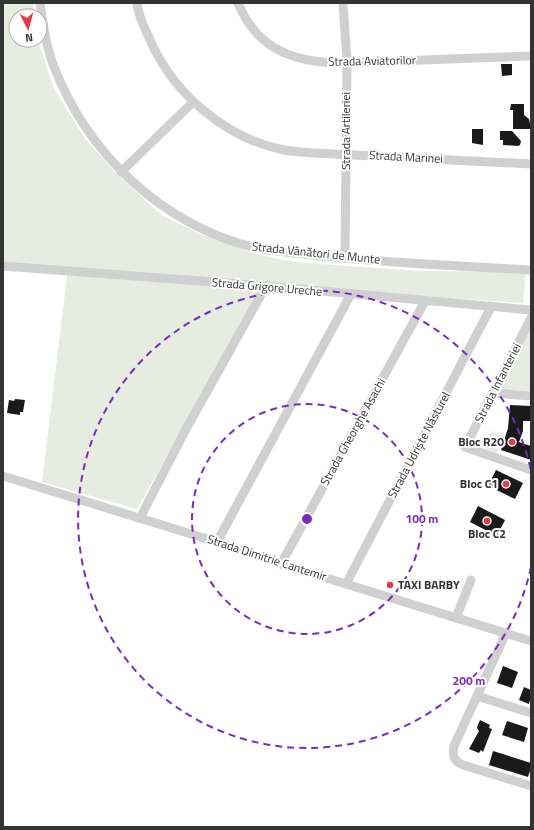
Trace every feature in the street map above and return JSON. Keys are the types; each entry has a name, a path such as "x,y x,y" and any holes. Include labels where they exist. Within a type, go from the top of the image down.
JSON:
{"street":[{"name":"Strada Vânători de Munte","path":"40,3 43,28 52,63 65,93 80,121 99,148 121,172 151,198 184,220 219,237 257,249 345,258 531,270"},
{"name":"Strada Marinei","path":"137,3 146,32 156,54 172,78 193,102 234,131 255,140 284,150 314,153 531,164"},
{"name":"Strada Aviatorilor","path":"238,3 243,14 255,32 267,43 285,53 314,61 346,62 531,56"},
{"name":"Strada Artileriei","path":"343,3 346,62 345,258"},
{"path":"121,172 193,102"},
{"name":"Strada Grigore Ureche","path":"3,266 266,286 531,310"},
{"path":"140,518 186,429 266,286"},
{"path":"217,542 351,294"},
{"name":"Strada Gheorghe Asachi","path":"282,564 425,301"},
{"name":"Strada Udriște Năsturel","path":"346,584 491,307"},
{"name":"Strada Infanteriei","path":"531,318 529,327 465,447 531,470"},
{"path":"493,393 531,396"},
{"name":"Strada Dimitrie Cantemir","path":"3,476 531,641"},
{"path":"456,618 471,580"},
{"path":"506,633 476,696 452,752 454,758 463,765 531,786"},
{"path":"476,696 531,714"}],"shaded area":[{"path":"3,3 33,3 33,8 8,8 8,48 41,48 53,87 85,139 117,174 161,215 200,234 255,254 293,262 418,271 526,272 523,303 263,285 137,509 42,482 68,268 3,265"},
{"path":"531,325 531,391 497,390"},
{"path":"492,431 503,435 497,453 483,448"}],"building":[{"path":"501,64 512,64 512,75 502,76"},
{"path":"511,104 524,104 524,115 529,119 531,129 513,129 513,110 510,110"},
{"path":"472,129 483,129 483,145 472,143"},
{"path":"500,131 512,131 521,141 520,145 503,145 503,140 500,140"},
{"path":"15,399 25,400 23,412 20,412 20,415 7,413 9,400 14,401"},
{"path":"510,405 531,406 531,421 523,421 523,431 519,442 531,446 531,460 501,450 508,428"},
{"name":"Bloc C1","path":"496,470 523,483 515,499 488,486"},
{"name":"Bloc C2","path":"478,506 505,520 497,536 470,522"},
{"path":"503,666 518,672 512,688 497,683"},
{"path":"524,687 531,690 529,704 519,700"},
{"path":"480,720 490,725 489,728 492,729 483,752 481,750 479,753 469,749 479,731 477,727"},
{"path":"507,721 528,728 524,742 502,735"},
{"path":"493,751 531,763 528,777 489,765"}],"place":[{"name":"Bloc R20","path":"512,442"},
{"name":"Bloc C1","path":"506,484"},
{"name":"Bloc C2","path":"487,521"},
{"name":"TAXI BARBY","path":"390,585"}]}
